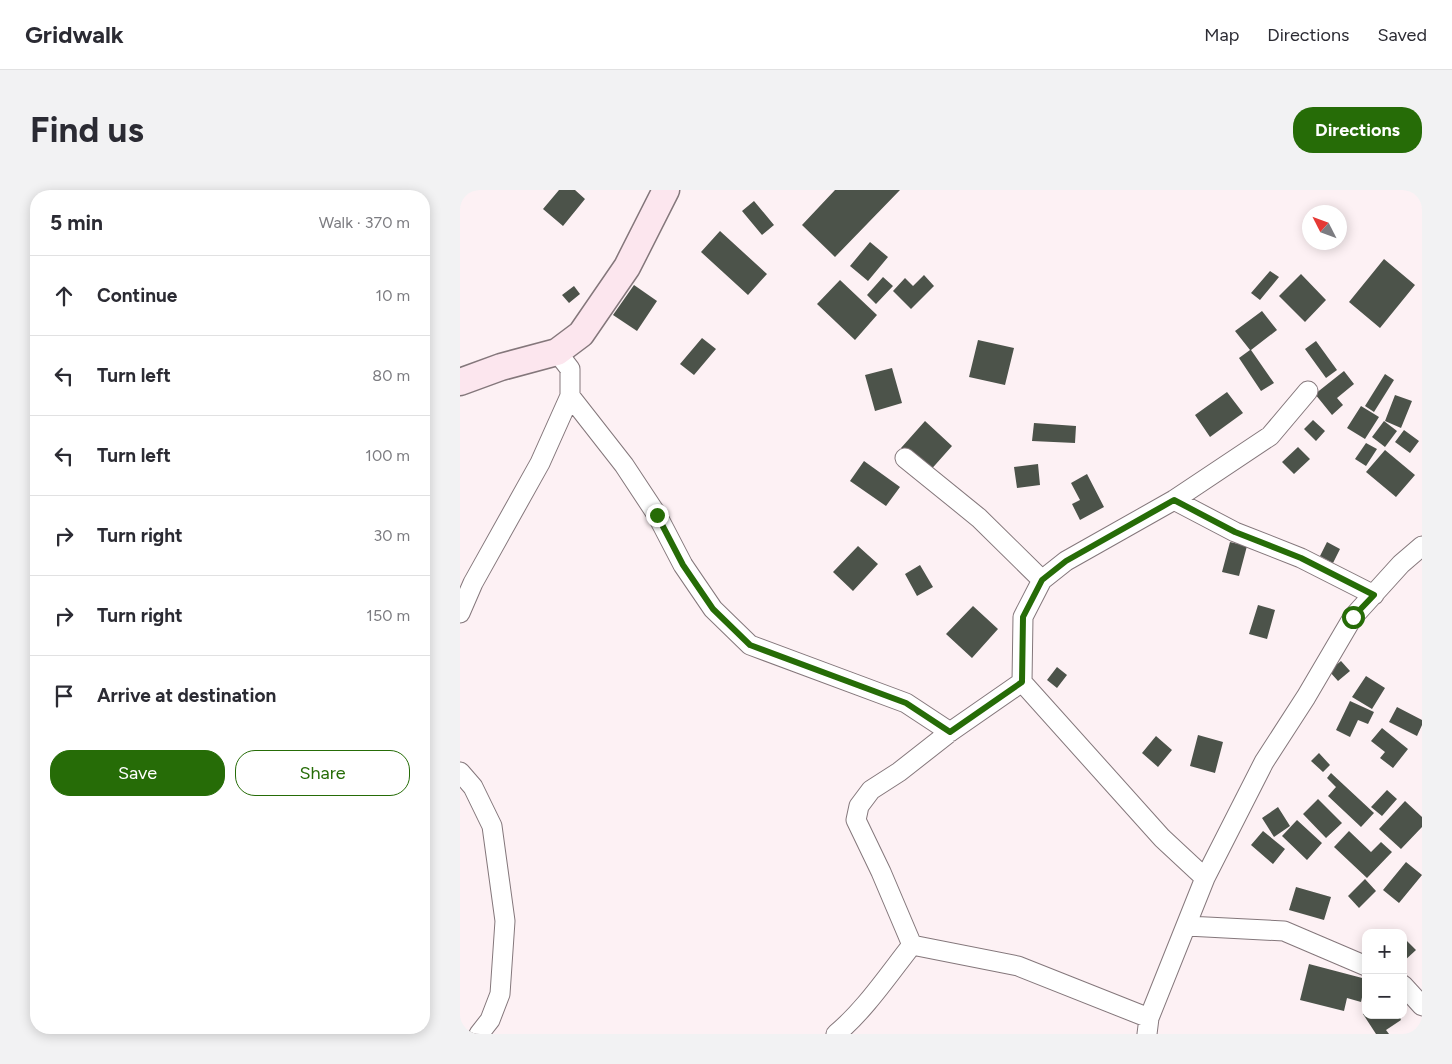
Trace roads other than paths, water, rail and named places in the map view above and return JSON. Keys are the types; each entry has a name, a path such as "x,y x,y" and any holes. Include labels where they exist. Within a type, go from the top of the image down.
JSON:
{"street":[{"path":"460,382 501,367 557,352 581,334 628,267 666,190"},
{"path":"460,613 473,583 540,463 570,396 570,368 557,352"},
{"path":"1205,878 1162,838 1022,682 1023,617 1042,580 1066,561 1174,500 1270,436 1308,391"},
{"path":"570,396 624,465 657,515 683,565 713,609 750,645 906,703 950,732"},
{"path":"905,458 979,518 1042,580"},
{"path":"1174,500 1235,532 1301,558 1374,595"},
{"path":"912,945 1018,966 1148,1026 1205,878 1264,762 1306,697 1353,617 1401,564 1422,546"},
{"path":"912,945 881,872 856,820 859,806 871,790 899,772 950,732 1022,682"},
{"path":"460,772 474,787 492,826 505,921 500,994 490,1020 479,1034"},
{"path":"1187,926 1284,931 1362,964"},
{"path":"836,1034 868,1000 912,945"},
{"path":"1407,989 1422,1006"}]}
